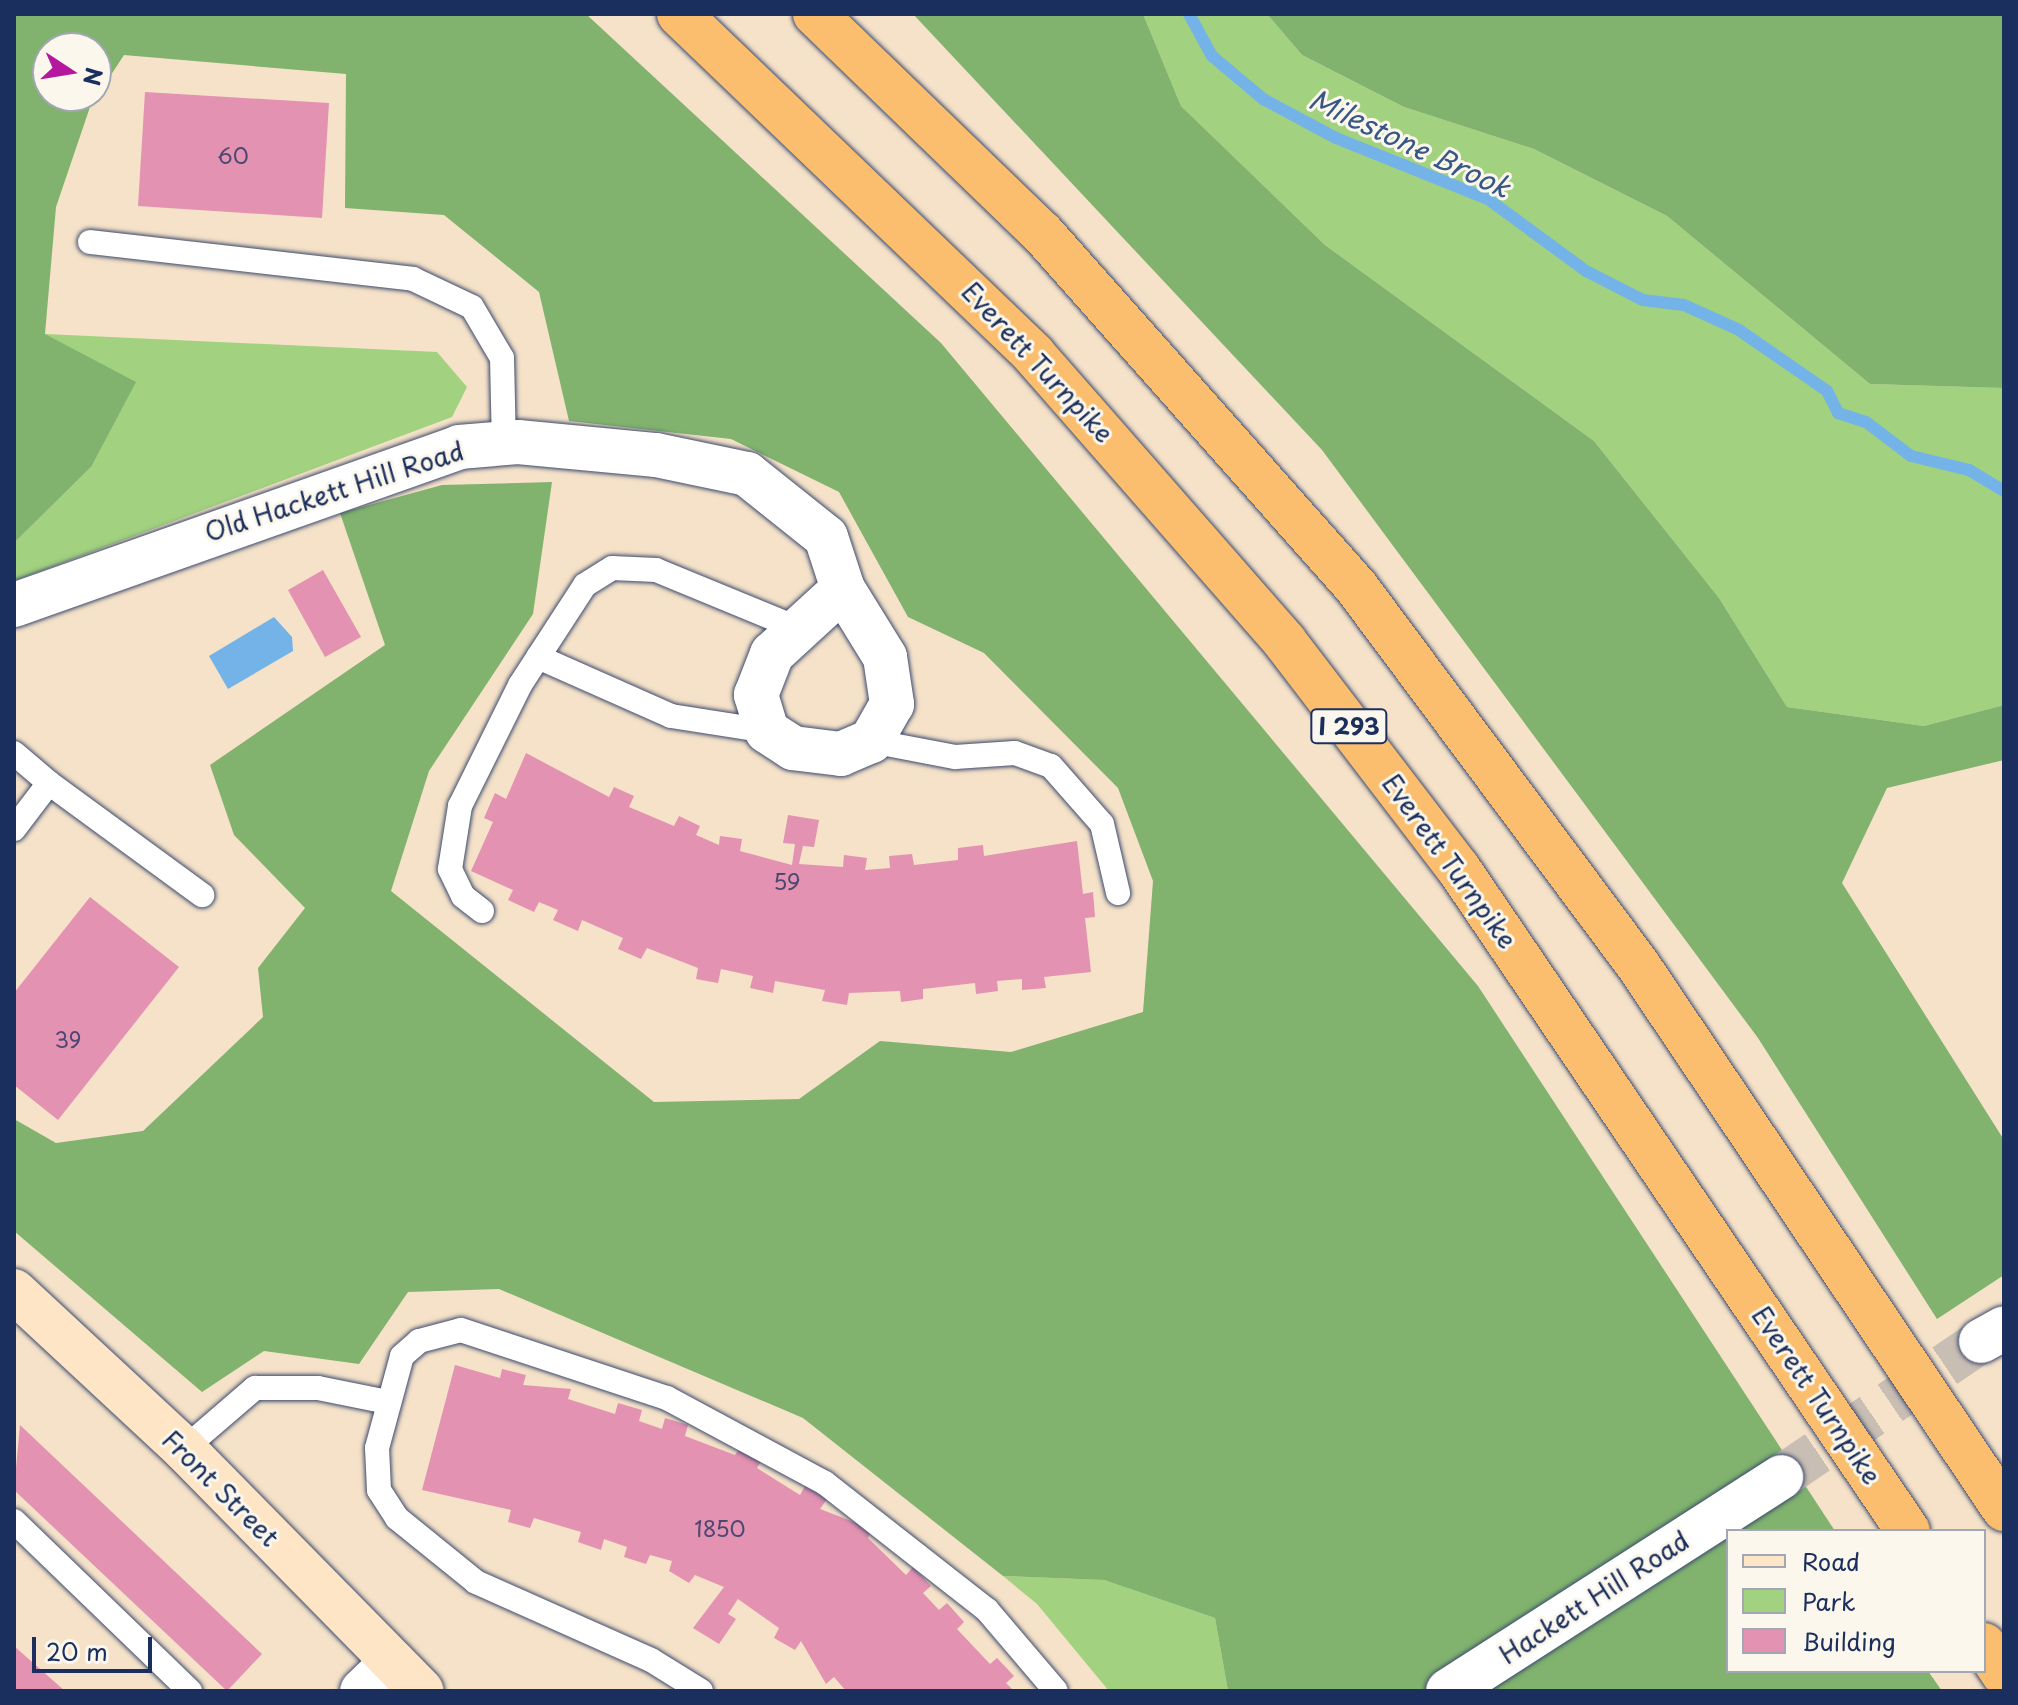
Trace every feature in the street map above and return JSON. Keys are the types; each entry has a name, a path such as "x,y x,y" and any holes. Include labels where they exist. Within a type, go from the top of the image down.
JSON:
{"highway":[{"name":"Everett Turnpike","path":"679,14 1034,355 1285,642 1467,881 1907,1529"},
{"path":"815,14 1042,233 1357,588 1638,965 2004,1509"},
{"path":"1986,1648 2004,1675"}],"main road":[{"name":"Front Street","path":"14,1291 184,1449 392,1681"}],"street":[{"name":"Old Hackett Hill Road","path":"14,605 334,486 459,447 504,443 656,455 747,474 826,537 843,589 885,657 892,704 871,741"},
{"path":"843,589 772,654 756,695 767,731 793,748 841,754 871,741"},
{"name":"Hackett Hill Road","path":"1448,1691 1781,1477"}],"lane":[{"path":"90,242 413,279 472,307 502,358 504,443"},
{"path":"482,911 463,896 450,869 460,806 538,657 585,585 612,568 656,570 797,628"},
{"path":"538,657 671,716 767,731"},
{"path":"871,741 955,757 1015,753 1051,766 1102,824 1118,893"},
{"path":"14,753 49,783 202,895"},
{"path":"14,829 49,783"},
{"path":"701,1691 651,1660 476,1582 397,1518 376,1468 388,1402 402,1356 419,1341 451,1330 667,1398 825,1483 987,1610 1056,1691"},
{"path":"184,1449 255,1388 318,1388 388,1402"},
{"path":"14,1521 190,1691"}],"green space":[{"path":"14,14 586,14 941,343 1478,986 1834,1529 1726,1529 1726,1673 1929,1673 1942,1691 1228,1691 1215,1618 1104,1580 1003,1576 803,1418 499,1289 408,1292 359,1364 264,1351 202,1392 14,1231 14,1119 56,1143 143,1131 263,1017 258,968 305,908 234,835 210,765 385,645 340,513 442,485 552,482 533,614 429,771 391,891 654,1102 799,1099 880,1041 1011,1052 1143,1012 1153,881 1118,788 984,653 908,617 839,492 731,439 569,421 539,292 444,215 345,208 346,74 124,55 112,73 112,32 32,32 32,112 88,112 56,207 45,334 136,382 91,467 14,543"},
{"path":"913,14 1143,14 1181,106 1325,245 1594,441 1719,598 1787,707 1924,726 2004,705 2004,760 1887,788 1842,883 2004,1140 2004,1275 1937,1319 1758,1038 1322,450"},
{"path":"1143,14 1267,14 1302,55 1404,107 1534,149 1667,216 1870,384 2004,388 2004,705 1924,726 1787,707 1719,598 1594,441 1325,245 1181,106"},
{"path":"1267,14 2004,14 2004,388 1870,384 1667,216 1534,149 1404,107 1302,55"},
{"path":"45,334 437,352 467,387 452,417 14,581 14,543 91,467"},
{"path":"1003,1576 1104,1580 1215,1618 1228,1691 1109,1691 1037,1604"}],"water":[{"path":"274,617 292,637 293,651 228,689 209,656"}],"building":[{"path":"145,92 329,103 322,218 138,206"},
{"path":"323,570 361,637 325,657 288,590"},
{"path":"526,753 609,797 614,787 634,796 629,807 674,826 679,816 700,826 696,835 719,845 720,836 742,839 740,851 792,865 795,844 783,843 788,815 819,820 814,847 803,846 799,864 843,867 844,855 867,858 865,870 890,868 889,856 912,854 914,865 958,860 958,848 983,845 984,856 1077,841 1083,894 1093,892 1095,917 1085,918 1091,972 1044,977 1046,988 1022,990 1022,979 997,981 998,991 976,994 975,983 923,989 923,999 901,1002 900,991 849,993 847,1005 822,1001 825,990 775,981 773,993 750,988 753,976 721,969 718,983 696,979 698,968 647,948 641,959 618,949 623,938 582,920 578,931 553,920 558,910 539,902 534,912 508,900 513,890 471,871 493,822 484,818 495,793 506,799"},
{"path":"90,897 179,967 58,1120 14,1085 14,993"},
{"path":"455,1365 500,1378 502,1369 526,1375 523,1385 571,1389 568,1399 615,1414 618,1403 642,1410 639,1421 662,1429 665,1418 688,1425 685,1436 735,1455 741,1446 762,1460 757,1468 800,1495 805,1486 827,1499 820,1509 872,1529 868,1538 906,1575 913,1567 931,1586 923,1593 939,1610 947,1603 964,1622 957,1629 990,1664 997,1658 1014,1676 1006,1683 1014,1691 846,1691 834,1677 826,1684 801,1641 795,1650 774,1638 779,1628 738,1599 728,1614 736,1619 719,1644 693,1628 724,1587 695,1575 689,1583 669,1571 672,1561 650,1555 646,1564 624,1557 627,1547 604,1539 601,1550 578,1542 581,1532 534,1518 530,1528 508,1522 511,1510 422,1490"},
{"path":"20,1425 262,1654 227,1691 14,1490"},
{"path":"14,1646 65,1691 14,1691"}],"waterway":[{"name":"Milestone Brook","path":"1189,14 1212,56 1263,99 1336,138 1488,199 1586,271 1643,300 1684,305 1739,330 1827,391 1838,413 1866,422 1911,456 1969,470 2004,491"}],"tunnel":[{"path":"1781,1477 1981,1341"}]}
